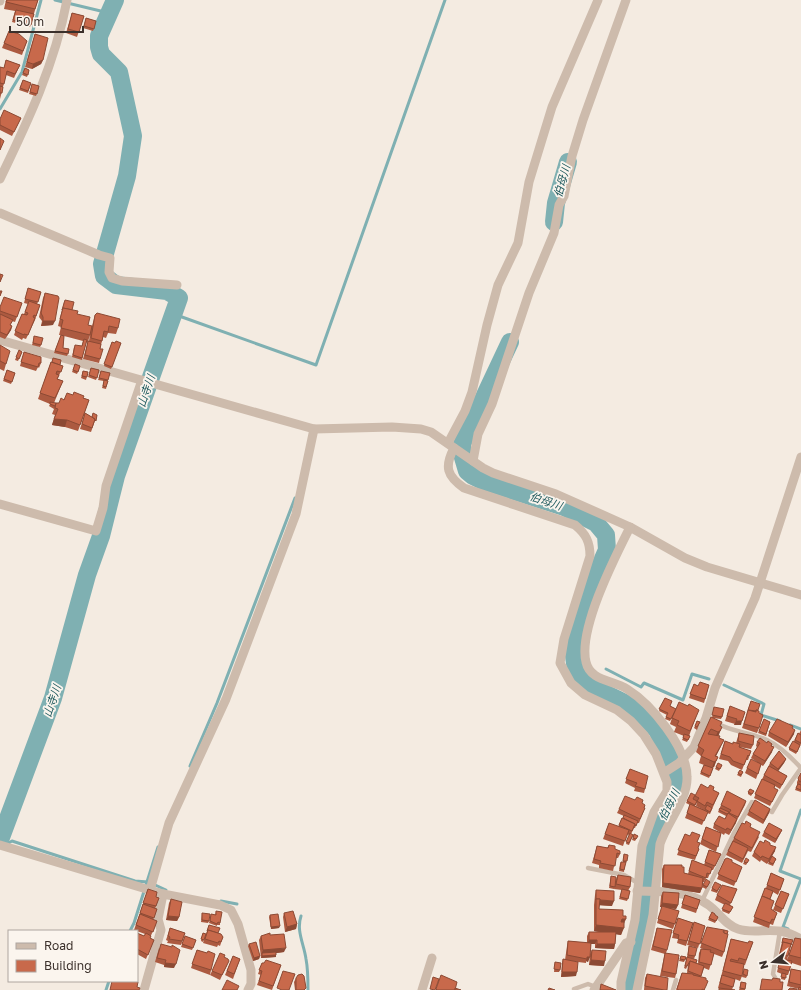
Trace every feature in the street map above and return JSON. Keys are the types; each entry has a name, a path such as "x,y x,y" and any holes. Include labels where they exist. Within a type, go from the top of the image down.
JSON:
{"street":[{"path":"0,179 41,92 56,45 67,0"},
{"path":"598,0 552,107 529,182 518,243 498,285 487,325 472,392 451,446 448,460 448,471 453,480 464,488 575,524 585,535 590,546 590,556 564,639 560,663 571,683 585,695 617,710 631,721 644,735 667,771 667,791 654,812 642,846 635,920 621,982 621,990"},
{"path":"473,461 478,434 492,404 529,293 554,233 559,205 564,196 572,156 583,120 626,0"},
{"path":"0,213 98,255 110,258 109,272 112,278 122,281 177,285"},
{"path":"0,340 314,429 392,427 421,429 431,432 494,474 556,494 630,527 686,558 707,567 801,595"},
{"path":"0,504 96,531 103,508 106,486 142,380"},
{"path":"150,890 170,823 226,699 296,514 314,429"},
{"path":"667,771 681,761 694,747 706,718 715,688 760,582 801,457"},
{"path":"630,527 605,577 588,634 585,661 589,671 595,676 626,689 653,712 674,739 687,776 683,798 667,826 660,844 654,915 638,990"},
{"path":"0,845 163,894 220,905 231,910 238,924 251,970 251,984 248,990"},
{"path":"638,887 702,901 718,913 729,926 736,929 754,932 780,931 801,939"},
{"path":"144,990 161,930 158,920 163,894"},
{"path":"595,988 626,943 631,942"},
{"path":"422,990 432,958"}],"lane":[{"path":"702,901 734,833 752,802 772,812 785,789 801,768 788,754 767,740 726,729 706,718"},
{"path":"588,868 624,875 638,887"},
{"path":"776,980 773,974 780,931"},
{"path":"673,990 676,980"},
{"path":"574,988 588,984 595,988"}],"building":[{"path":"7,0 38,0 35,9 6,2"},
{"path":"16,10 34,14 31,25 13,20"},
{"path":"72,13 84,16 79,32 68,29"},
{"path":"86,18 96,21 94,29 84,26"},
{"path":"9,31 19,34 27,41 23,51 4,43"},
{"path":"35,34 48,38 43,60 33,64 27,62"},
{"path":"6,60 20,65 15,74 7,71 4,84 0,83 0,67 4,68"},
{"path":"25,68 29,70 28,75 23,73"},
{"path":"23,80 31,83 28,91 20,88"},
{"path":"32,84 39,86 37,94 30,92"},
{"path":"0,86 3,87 2,93 0,93"},
{"path":"4,110 21,118 14,132 0,125 0,119"},
{"path":"0,138 4,141 0,150"},
{"path":"0,274 3,275 0,282"},
{"path":"28,288 41,292 38,302 25,299"},
{"path":"45,293 58,296 59,298 55,321 43,321 41,313"},
{"path":"4,297 22,303 17,317 0,311"},
{"path":"65,300 74,302 72,310 63,308 62,310"},
{"path":"29,301 40,305 36,316 34,315 33,317 35,318 28,335 24,335 15,331 22,314 27,315 28,313 25,312"},
{"path":"63,308 78,311 77,314 90,317 88,325 92,326 90,335 61,328 63,320 60,319"},
{"path":"97,313 120,319 118,328 109,326 108,332 104,331 102,341 91,338 95,315"},
{"path":"0,314 13,320 10,325 12,326 7,335 0,332"},
{"path":"61,335 64,336 63,348 69,349 68,354 55,351"},
{"path":"34,336 43,338 41,345 33,343"},
{"path":"84,339 87,340 82,358 73,355 75,345 82,346"},
{"path":"88,341 101,344 100,349 103,349 100,359 85,355"},
{"path":"116,341 121,343 112,367 104,364 112,342 115,343"},
{"path":"0,345 10,351 6,364 0,361"},
{"path":"19,350 22,352 19,359 16,357"},
{"path":"24,352 41,357 41,363 39,363 38,367 21,362"},
{"path":"53,358 61,360 60,365 52,362"},
{"path":"51,362 63,366 61,372 57,371 56,374 59,375 57,379 63,381 55,398 40,393"},
{"path":"75,364 80,366 78,372 73,370"},
{"path":"91,368 99,370 97,378 89,375"},
{"path":"7,370 15,373 12,382 4,379"},
{"path":"83,371 88,372 87,377 82,376"},
{"path":"101,371 110,373 108,380 99,378"},
{"path":"104,380 108,381 106,387 103,386"},
{"path":"74,392 89,400 80,425 67,420 54,419 58,409 55,408 56,403 59,403 61,398 64,400 67,393 73,395"},
{"path":"50,402 56,403 55,406 50,404"},
{"path":"85,413 95,419 92,428 82,424"},
{"path":"93,413 97,415 96,421 92,417"},
{"path":"700,682 709,685 705,699 690,694 694,684 698,686"},
{"path":"665,698 672,701 670,706 676,709 671,719 666,717 668,713 659,709"},
{"path":"751,701 760,704 758,710 748,710"},
{"path":"679,702 688,706 689,704 699,710 690,731 677,725 679,721 672,718"},
{"path":"730,706 745,712 742,721 736,721 737,719 727,716"},
{"path":"714,707 724,709 722,717 712,715"},
{"path":"748,710 756,712 756,710 759,711 759,713 763,715 759,728 744,724"},
{"path":"711,717 722,722 720,726 722,727 718,732 711,729 708,734 720,736 719,738 724,740 715,756 718,757 714,762 701,756 704,750 698,746"},
{"path":"764,719 770,722 766,734 759,731"},
{"path":"777,719 793,726 792,728 795,730 788,742 769,732"},
{"path":"697,721 700,722 697,727 695,726"},
{"path":"739,733 754,736 753,745 738,741"},
{"path":"798,733 801,735 801,743 795,740"},
{"path":"684,734 690,736 688,740 683,738"},
{"path":"760,738 767,743 768,741 772,744 771,746 774,747 765,761 753,754 760,743 757,742"},
{"path":"725,741 733,744 733,742 740,744 739,747 751,751 744,765 721,754"},
{"path":"793,741 800,745 797,752 789,748"},
{"path":"779,751 786,759 778,769 770,763"},
{"path":"751,759 761,764 758,774 747,768"},
{"path":"718,763 722,765 720,769 716,767"},
{"path":"704,765 713,768 710,776 701,772"},
{"path":"769,766 787,776 782,785 764,775"},
{"path":"630,769 648,776 645,789 635,786 637,783 626,779"},
{"path":"740,770 743,772 741,775 738,773"},
{"path":"801,773 801,782 798,778"},
{"path":"762,779 775,785 774,788 778,790 772,802 755,794"},
{"path":"701,784 708,788 710,785 714,787 713,790 719,793 713,805 707,802 705,806 697,801 699,798 695,796"},
{"path":"798,784 801,785 801,790 796,788"},
{"path":"750,789 754,791 752,794 748,792"},
{"path":"727,791 746,801 738,817 729,813 731,810 721,805"},
{"path":"691,793 695,795 693,799 697,801 695,805 687,801"},
{"path":"625,796 635,800 637,797 643,800 642,803 645,805 645,808 640,819 619,809"},
{"path":"755,800 770,809 764,820 749,811"},
{"path":"690,804 708,812 704,821 687,813"},
{"path":"707,805 712,808 710,812 705,809"},
{"path":"720,808 729,812 728,814 719,810"},
{"path":"728,813 737,819 731,830 727,828 726,830 714,824 719,816 725,819"},
{"path":"624,815 638,821 636,826 623,818"},
{"path":"622,818 635,824 632,831 619,825"},
{"path":"746,821 751,824 750,827 760,832 752,848 734,838 742,823 745,824"},
{"path":"609,823 629,830 625,841 605,834"},
{"path":"769,823 782,830 776,839 764,832"},
{"path":"706,827 721,833 718,847 702,839"},
{"path":"692,832 700,835 697,842 700,843 699,849 696,856 678,850 685,834 690,836"},
{"path":"630,833 633,835 629,843 626,842"},
{"path":"634,834 638,836 636,839 633,838"},
{"path":"765,840 770,843 770,845 776,847 769,859 762,856 761,858 754,852 760,841 764,843"},
{"path":"733,841 748,848 743,859 728,851"},
{"path":"609,845 615,846 615,849 620,851 620,854 617,853 615,866 600,863 601,861 594,859 597,846 608,848"},
{"path":"709,850 721,854 715,866 705,862"},
{"path":"624,854 628,855 627,861 623,861"},
{"path":"772,856 776,859 773,864 769,862"},
{"path":"727,858 742,867 736,882 718,874 725,859"},
{"path":"746,858 749,860 747,863 744,862"},
{"path":"692,860 712,868 710,874 707,873 706,878 689,871"},
{"path":"621,862 626,862 624,870 620,869"},
{"path":"664,865 682,865 682,867 684,867 684,873 703,878 702,888 663,883"},
{"path":"771,873 784,879 780,890 767,885"},
{"path":"618,875 631,877 630,887 616,884"},
{"path":"611,876 616,877 615,887 610,886"},
{"path":"706,879 710,882 707,887 703,885"},
{"path":"715,882 721,885 717,891 712,888"},
{"path":"722,885 737,889 731,903 717,895"},
{"path":"765,888 773,891 770,899 762,896"},
{"path":"148,889 157,892 156,897 159,898 156,906 143,903"},
{"path":"622,889 630,891 628,899 620,897"},
{"path":"596,890 614,891 614,901 596,899"},
{"path":"781,891 789,894 783,909 775,905"},
{"path":"663,892 679,893 678,905 662,903"},
{"path":"685,895 700,900 697,909 682,904"},
{"path":"762,896 774,901 771,909 777,913 774,920 772,919 770,923 754,917"},
{"path":"171,899 182,902 179,917 168,916"},
{"path":"596,899 600,899 599,909 623,910 623,916 626,916 626,919 622,919 621,922 624,922 624,928 596,925"},
{"path":"725,903 733,907 730,912 722,909"},
{"path":"143,904 157,909 154,918 140,913"},
{"path":"662,906 679,911 675,924 658,919"},
{"path":"216,911 222,912 220,923 218,922 217,924 210,921 211,914 216,915"},
{"path":"293,911 297,924 287,927 284,913"},
{"path":"712,912 718,917 716,921 709,918"},
{"path":"202,913 210,914 209,921 202,920"},
{"path":"140,914 157,921 153,932 136,925"},
{"path":"278,914 280,926 271,927 270,915"},
{"path":"678,918 693,923 687,941 678,939 679,935 673,933"},
{"path":"694,922 705,926 700,944 689,941"},
{"path":"209,925 220,928 218,933 207,931"},
{"path":"707,927 724,930 723,932 728,934 724,952 701,943"},
{"path":"170,928 185,933 182,941 169,939 170,937 168,936"},
{"path":"657,928 672,930 667,950 653,946"},
{"path":"208,930 221,934 223,937 221,942 219,941 218,943 205,939"},
{"path":"724,930 728,931 727,934 724,933"},
{"path":"589,932 616,932 615,944 597,944 597,940 589,940"},
{"path":"138,933 144,936 146,933 154,940 148,955 138,950"},
{"path":"203,933 206,934 204,940 201,939"},
{"path":"270,933 270,935 284,934 286,948 263,950 261,936"},
{"path":"185,936 196,940 193,948 182,944"},
{"path":"783,938 793,940 791,945 782,943"},
{"path":"795,938 801,939 801,958 789,955"},
{"path":"731,939 748,943 749,941 753,942 746,960 739,958 738,961 731,959 730,961 744,964 742,976 723,971"},
{"path":"568,941 591,943 590,957 587,957 587,959 567,955"},
{"path":"256,942 260,956 254,958 249,944"},
{"path":"783,942 791,944 788,956 780,954"},
{"path":"161,944 172,947 172,945 180,950 176,964 165,963 166,960 157,958"},
{"path":"689,946 697,948 695,956 688,955"},
{"path":"701,949 711,950 710,952 714,953 711,965 699,962"},
{"path":"197,950 207,953 208,951 215,954 211,970 192,964"},
{"path":"592,950 606,951 605,961 591,960"},
{"path":"276,952 276,955 262,956 262,953"},
{"path":"220,953 225,955 224,957 229,961 222,975 212,971"},
{"path":"665,953 679,955 676,974 662,971"},
{"path":"233,956 240,959 234,974 227,971"},
{"path":"681,956 686,957 685,960 680,959"},
{"path":"687,957 697,960 696,963 690,961 687,966 685,966"},
{"path":"563,959 578,962 577,972 562,972"},
{"path":"780,959 792,961 789,971 778,968"},
{"path":"266,960 281,965 273,986 259,981 262,971 259,970 262,963"},
{"path":"690,961 704,966 701,976 688,971"},
{"path":"555,962 561,963 560,970 554,969"},
{"path":"744,969 748,970 747,976 743,974"},
{"path":"791,969 801,971 801,985 789,982"},
{"path":"283,971 295,974 289,990 277,988"},
{"path":"682,973 693,974 706,978 708,981 704,990 677,989"},
{"path":"782,973 786,974 786,978 781,977"},
{"path":"302,974 304,976 306,988 304,990 296,990 296,978 298,975"},
{"path":"647,974 668,978 667,990 645,986"},
{"path":"441,975 457,982 455,990 436,989"},
{"path":"722,975 735,979 733,987 720,983"},
{"path":"433,977 439,979 435,990 430,989"},
{"path":"773,978 780,979 780,982 783,982 782,990 760,990 762,979 772,980"},
{"path":"227,980 239,986 237,990 222,990"},
{"path":"112,982 138,982 137,987 140,988 139,990 110,990"},
{"path":"741,982 746,983 745,989 740,988"},
{"path":"601,984 616,990 600,990"},
{"path":"719,988 735,990 719,990"},
{"path":"790,988 797,989 797,990 788,990"}],"waterway":[{"path":"0,109 22,72 41,0"},
{"path":"55,0 109,13"},
{"name":"山寺川","path":"0,840 53,698 87,575 101,536 116,476 179,298 167,291 116,285 104,276 102,264 127,176 133,136 119,72 101,54 99,47 99,36 115,0"},
{"path":"182,317 316,365 445,0"},
{"name":"伯母川","path":"554,222 556,203 568,162"},
{"name":"伯母川","path":"510,342 462,444 462,454 467,471 483,481 564,507 596,523 606,535 607,550 587,595 579,626 574,656 576,670 580,678 588,685 631,706 642,714 657,730 676,771 679,785 677,793 659,823 651,842 646,907 630,990"},
{"path":"190,766 217,703 295,498"},
{"path":"606,669 641,687 644,683 683,700 692,674 709,679"},
{"path":"724,685 764,704 761,715 780,721"},
{"path":"790,725 801,729"},
{"path":"788,929 783,927 801,879 780,871 801,810"},
{"path":"5,845 12,841 135,881 148,882"},
{"path":"130,930 158,847"},
{"path":"153,884 166,890"},
{"path":"221,901 237,904"},
{"path":"301,916 299,927 307,963 308,990"},
{"path":"106,990 109,982"}]}
